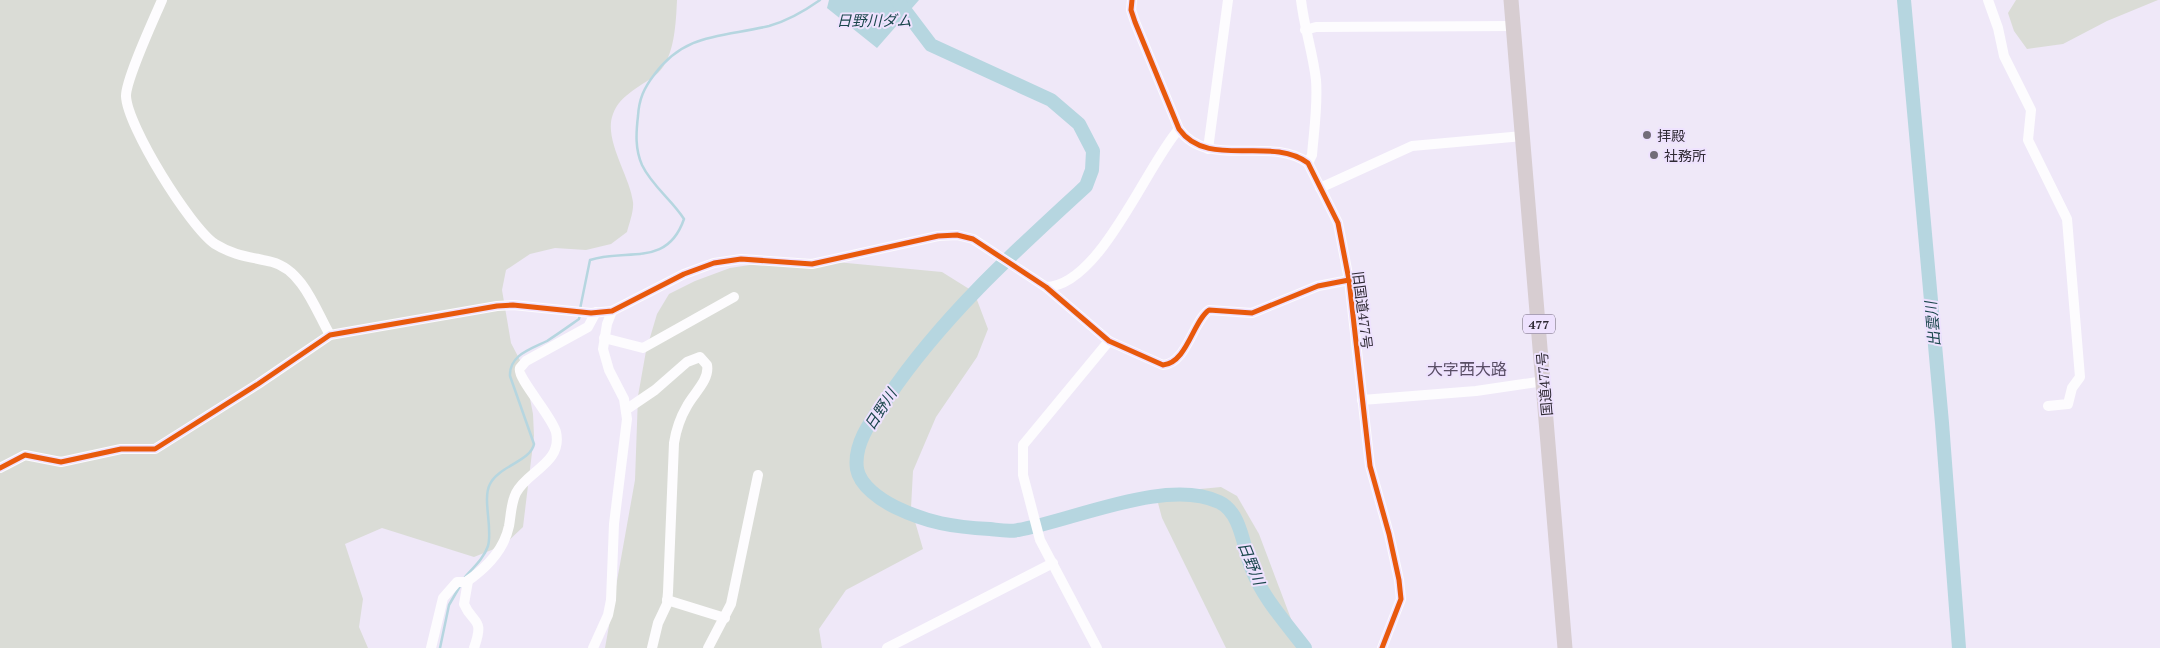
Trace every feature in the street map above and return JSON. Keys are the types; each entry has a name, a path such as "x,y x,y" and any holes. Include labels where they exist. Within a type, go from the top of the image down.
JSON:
{"highway":[{"name":"国道477号","path":"1511,0 1565,648"}],"street":[{"path":"162,0 127,89 128,107 134,126 187,213 204,236 238,256 273,262 288,270 301,284 330,335"},
{"path":"1132,0 1131,10 1179,129 1192,143 1208,149 1276,152 1300,158 1308,163 1312,154 1316,81 1305,30 1301,0"},
{"path":"1208,149 1228,0"},
{"path":"1988,0 1998,28 2004,56 2031,110 2028,140 2067,219 2080,377 2072,388 2068,404 2048,406"},
{"path":"1305,30 1316,26 1514,26"},
{"path":"1046,287 1053,287 1070,278 1090,262 1110,238 1139,188 1179,129"},
{"path":"1320,188 1412,146 1523,136"},
{"name":"旧国道477号","path":"1308,163 1338,223 1349,280 1370,466 1389,534 1401,599 1382,648"},
{"path":"0,468 25,455 61,462 120,449 155,449 258,384 330,335 497,306 512,305 594,312 612,311 684,274 706,264 722,261 751,259 812,264 938,236 957,235 973,239 982,244 1034,281 1046,287 1109,341 1163,366 1167,365 1190,341 1209,310 1252,313 1318,286 1349,280"},
{"path":"604,338 643,348 734,297"},
{"path":"593,648 608,615 611,600 614,524 617,512 627,410 609,370 603,349 604,338 612,311"},
{"path":"431,648 443,598 485,567 496,553 508,533 516,493 549,460 556,446 553,425 541,403 520,376 520,368 526,361 588,327 594,312"},
{"path":"1097,648 1040,540 1023,475 1023,445 1109,341"},
{"path":"627,410 655,390 692,359 700,357 707,365 706,377 687,406 677,427 674,443 667,600 658,623 652,648"},
{"path":"1362,400 1476,391 1544,381"},
{"path":"708,648 731,604 758,475"},
{"path":"888,648 1053,563"},
{"path":"463,582 464,604 478,625 479,632 474,648"},
{"path":"667,600 725,618"}],"shaded area":[{"path":"0,0 677,0 674,38 664,66 658,73 627,95 616,107 613,114 611,135 633,202 627,232 611,244 586,250 555,248 530,254 506,270 502,290 511,343 524,368 533,414 534,436 523,527 504,545 474,557 382,528 345,544 363,599 359,627 368,648 0,648"},
{"path":"2016,0 2158,0 2107,21 2063,44 2027,49 2014,31 2008,13"},
{"path":"794,258 942,272 974,292 988,329 977,357 936,417 913,471 911,508 923,549 846,590 819,629 822,648 605,648 635,480 638,396 646,351 657,314 669,294 695,281 730,268"},
{"path":"1221,487 1237,496 1259,534 1302,648 1226,648 1162,518 1158,503 1169,492"}],"water":[{"name":"日野川ダム","path":"829,0 919,0 877,48 827,8"}],"waterway":[{"path":"580,309 590,260 657,250 667,244 677,234 684,219 646,173 638,153 637,122 641,99 654,75 666,61 692,44 721,35 776,24 809,8 820,0"},
{"name":"日野川","path":"897,0 931,45 1051,100 1079,124 1093,151 1092,170 1086,186 1006,260 956,312 909,367 871,421 861,440 858,449 857,469 862,481 872,492 895,507 919,517 964,527 1004,531 1015,531 1119,503 1147,498 1173,495 1198,496 1219,502 1232,513 1237,521 1251,567 1261,589 1305,648"},
{"name":"出雲川","path":"1904,0 1942,423 1959,648"},
{"path":"465,577 481,558 488,546 487,497 490,484 500,473 527,455 532,450 534,444 510,376 513,363 522,354 547,341 579,319 580,314"},
{"path":"440,648 449,605 460,586"}],"cycle path":[{"path":"1132,0 1131,10 1135,22 1179,129 1191,141 1206,148 1276,152 1293,155 1308,163 1338,223 1349,280 1370,466 1389,534 1401,599 1382,648"},
{"path":"0,468 25,455 61,462 121,449 155,449 258,384 330,335 497,306 513,305 591,313 612,311 684,274 714,263 741,259 812,264 938,236 957,235 973,239 1046,287 1109,341 1163,365 1171,363 1184,350 1198,323 1209,310 1252,313 1318,286 1349,280"}],"place":[{"name":"拝殿","path":"1647,135"},
{"name":"社務所","path":"1654,155"}],"district":[{"name":"大字西大路","path":"1467,369"}]}
